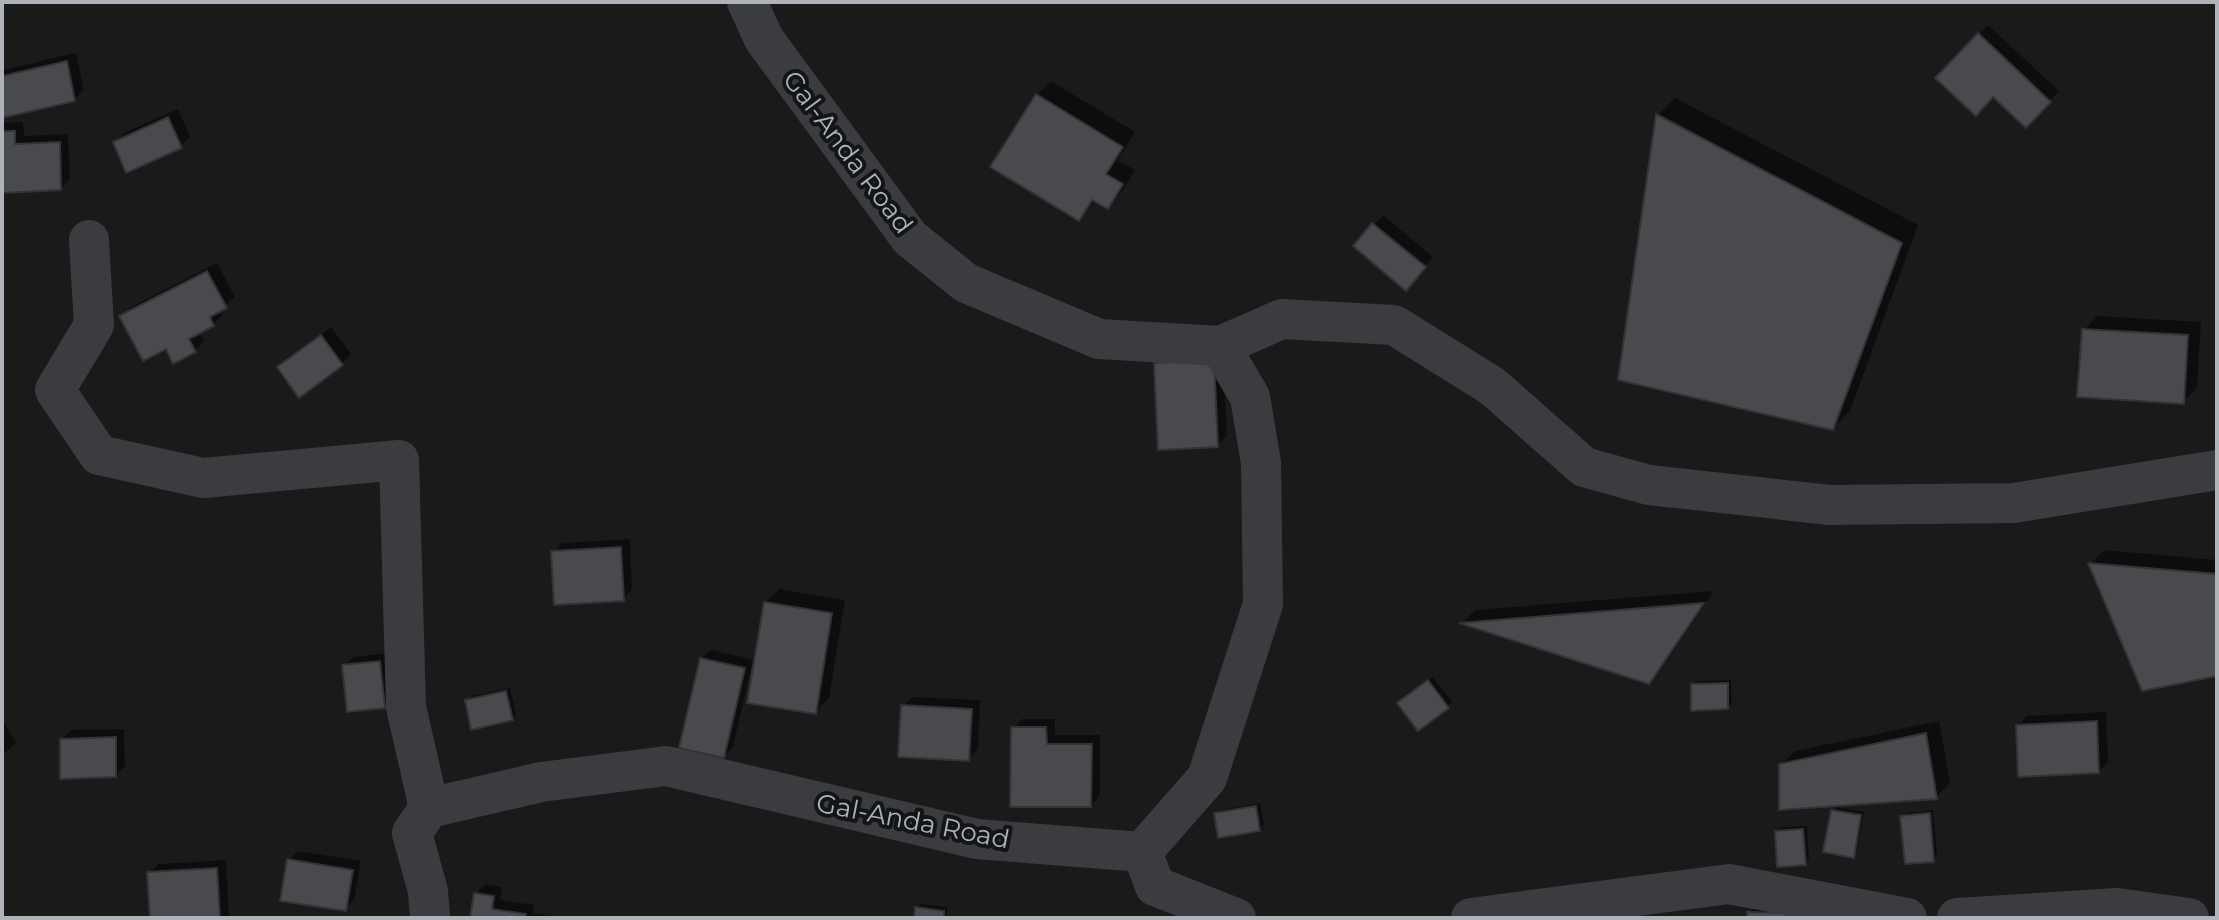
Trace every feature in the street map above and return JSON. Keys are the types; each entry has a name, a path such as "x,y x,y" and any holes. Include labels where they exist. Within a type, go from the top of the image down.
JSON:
{"street":[{"name":"Gal-Anda Road","path":"747,2 764,39 910,238 966,283 1099,339 1220,346"},
{"path":"89,240 94,325 55,390 99,455 203,478 399,460 406,707 429,808 412,833 428,891 430,918"},
{"path":"1236,918 1155,886 1142,852 1207,778 1263,604 1261,463 1250,397 1220,346 1282,319 1394,325 1492,386 1584,467 1649,485 1830,505 2014,503 2217,470"},
{"name":"Gal-Anda Road","path":"429,808 541,782 666,766 977,839 1142,852"},
{"path":"1471,918 1729,884 1907,918"},
{"path":"1957,918 2117,908 2189,918"}],"building":[{"path":"1978,33 2051,102 2026,128 1993,97 1976,116 1935,78"},
{"path":"67,61 75,101 2,118 2,76"},
{"path":"1036,94 1123,147 1106,174 1123,184 1108,209 1092,200 1079,221 990,167"},
{"path":"1656,114 1902,243 1833,430 1618,380"},
{"path":"168,117 182,148 126,173 113,142"},
{"path":"2,131 15,131 15,144 60,142 61,190 2,193"},
{"path":"1372,223 1426,267 1406,291 1353,246"},
{"path":"207,271 227,308 210,317 214,326 189,339 196,352 173,364 166,349 143,361 119,316"},
{"path":"2082,329 2188,335 2184,404 2077,397"},
{"path":"321,335 343,365 299,398 277,367"},
{"path":"1214,360 1218,447 1158,450 1154,363"},
{"path":"621,547 624,601 554,605 551,551"},
{"path":"2088,563 2217,574 2217,676 2142,691"},
{"path":"764,602 832,613 816,714 747,703"},
{"path":"1704,603 1649,684 1459,623"},
{"path":"700,658 745,668 724,758 679,748"},
{"path":"380,661 385,708 347,712 342,665"},
{"path":"1428,680 1449,708 1418,731 1397,703"},
{"path":"1728,683 1728,709 1691,711 1691,684"},
{"path":"506,691 513,720 471,730 465,700"},
{"path":"901,705 972,709 969,761 898,757"},
{"path":"2097,721 2099,773 2018,777 2016,725"},
{"path":"1011,727 1046,727 1047,744 1092,744 1091,807 1010,807"},
{"path":"1926,733 1937,799 1779,810 1779,764"},
{"path":"116,737 116,777 60,779 60,739"},
{"path":"1256,806 1260,831 1218,838 1214,813"},
{"path":"1831,810 1861,815 1854,858 1823,852"},
{"path":"1930,813 1934,862 1905,864 1900,816"},
{"path":"1803,829 1806,865 1777,867 1775,831"},
{"path":"287,859 353,870 346,911 280,901"},
{"path":"217,868 220,918 150,918 147,872"},
{"path":"474,893 494,896 492,909 526,914 525,918 470,918"},
{"path":"915,907 944,911 944,918 914,918"},
{"path":"1747,912 1795,913 1795,918 1747,918"}]}
